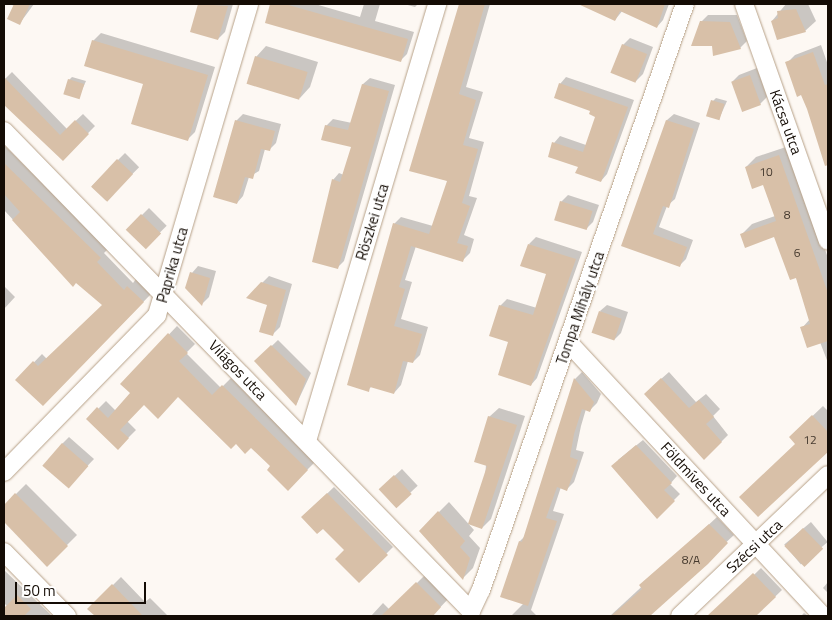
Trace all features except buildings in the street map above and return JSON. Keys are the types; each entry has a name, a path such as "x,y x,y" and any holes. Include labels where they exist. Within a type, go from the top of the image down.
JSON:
{"street":[{"name":"Paprika utca","path":"4,472 157,315 249,4"},
{"name":"Röszkei utca","path":"307,440 437,4"},
{"name":"Tompa Mihály utca","path":"471,614 482,590 686,4"},
{"name":"Kácsa utca","path":"744,4 828,241"},
{"name":"Világos utca","path":"4,132 307,440 471,614"},
{"name":"Földmíves utca","path":"568,342 823,616"},
{"name":"Szécsi utca","path":"680,616 828,475"},
{"path":"4,552 66,616"}]}
